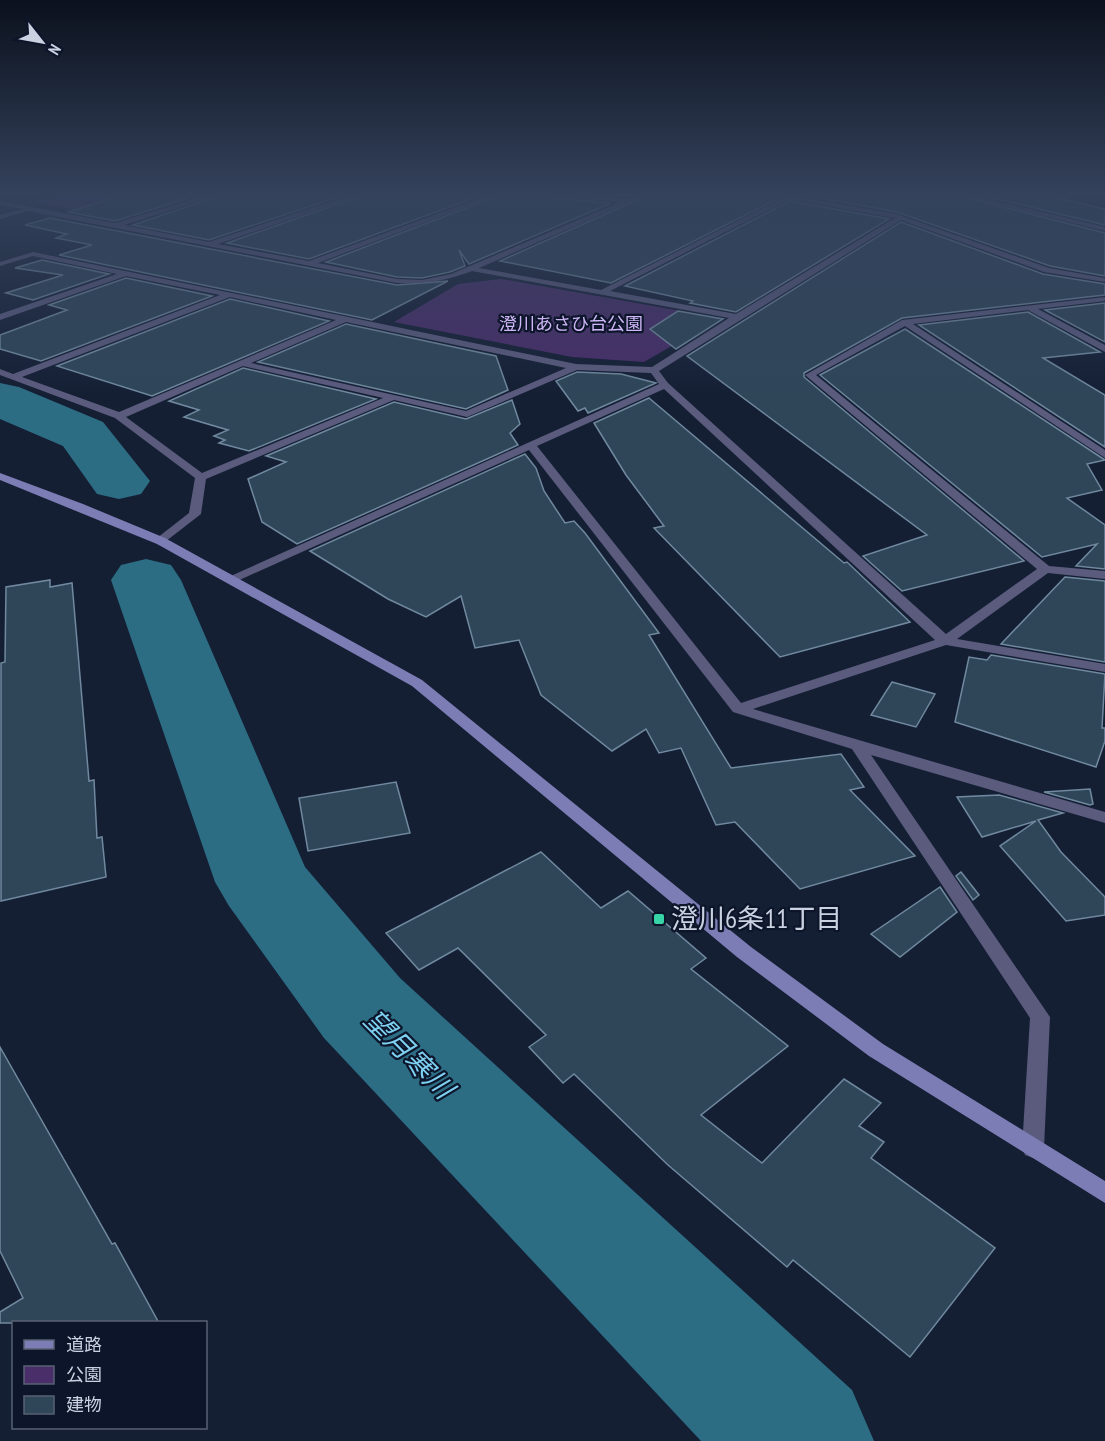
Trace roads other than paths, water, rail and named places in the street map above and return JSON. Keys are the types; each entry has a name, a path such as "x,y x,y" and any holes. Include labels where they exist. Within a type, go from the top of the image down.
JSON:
{"street":[{"path":"64,260 576,367 654,370 830,260"},
{"path":"291,260 408,281 439,280 491,260"},
{"path":"310,264 320,260"},
{"path":"603,292 665,260"},
{"path":"1020,260 1047,270 1105,280"},
{"path":"473,268 736,317"},
{"path":"0,316 127,273"},
{"path":"15,376 230,295"},
{"path":"1105,299 905,322 810,375 1045,569 1105,575"},
{"path":"1031,309 1105,349"},
{"path":"118,416 345,319"},
{"path":"905,322 1105,455"},
{"path":"240,363 467,414 576,367"},
{"path":"654,370 664,385 945,641 1105,668"},
{"path":"0,372 118,416 201,477"},
{"path":"230,579 664,385"},
{"path":"201,477 391,398"},
{"path":"530,444 738,709 1105,818"},
{"path":"0,476 161,541 417,683 744,952 876,1050 1105,1193"},
{"path":"161,541 195,514 201,477"},
{"path":"738,709 945,641 1045,569"},
{"path":"857,746 1040,1017 1033,1148"}],"waterway":[{"name":"望月寒川","path":"0,399 83,434 119,481"},
{"name":"望月寒川","path":"146,580 263,882 362,1008 801,1441"}],"place":[{"name":"澄川6条11丁目","path":"659,919"}],"park label":[{"name":"澄川あさひ台公園","path":"571,324"}]}
